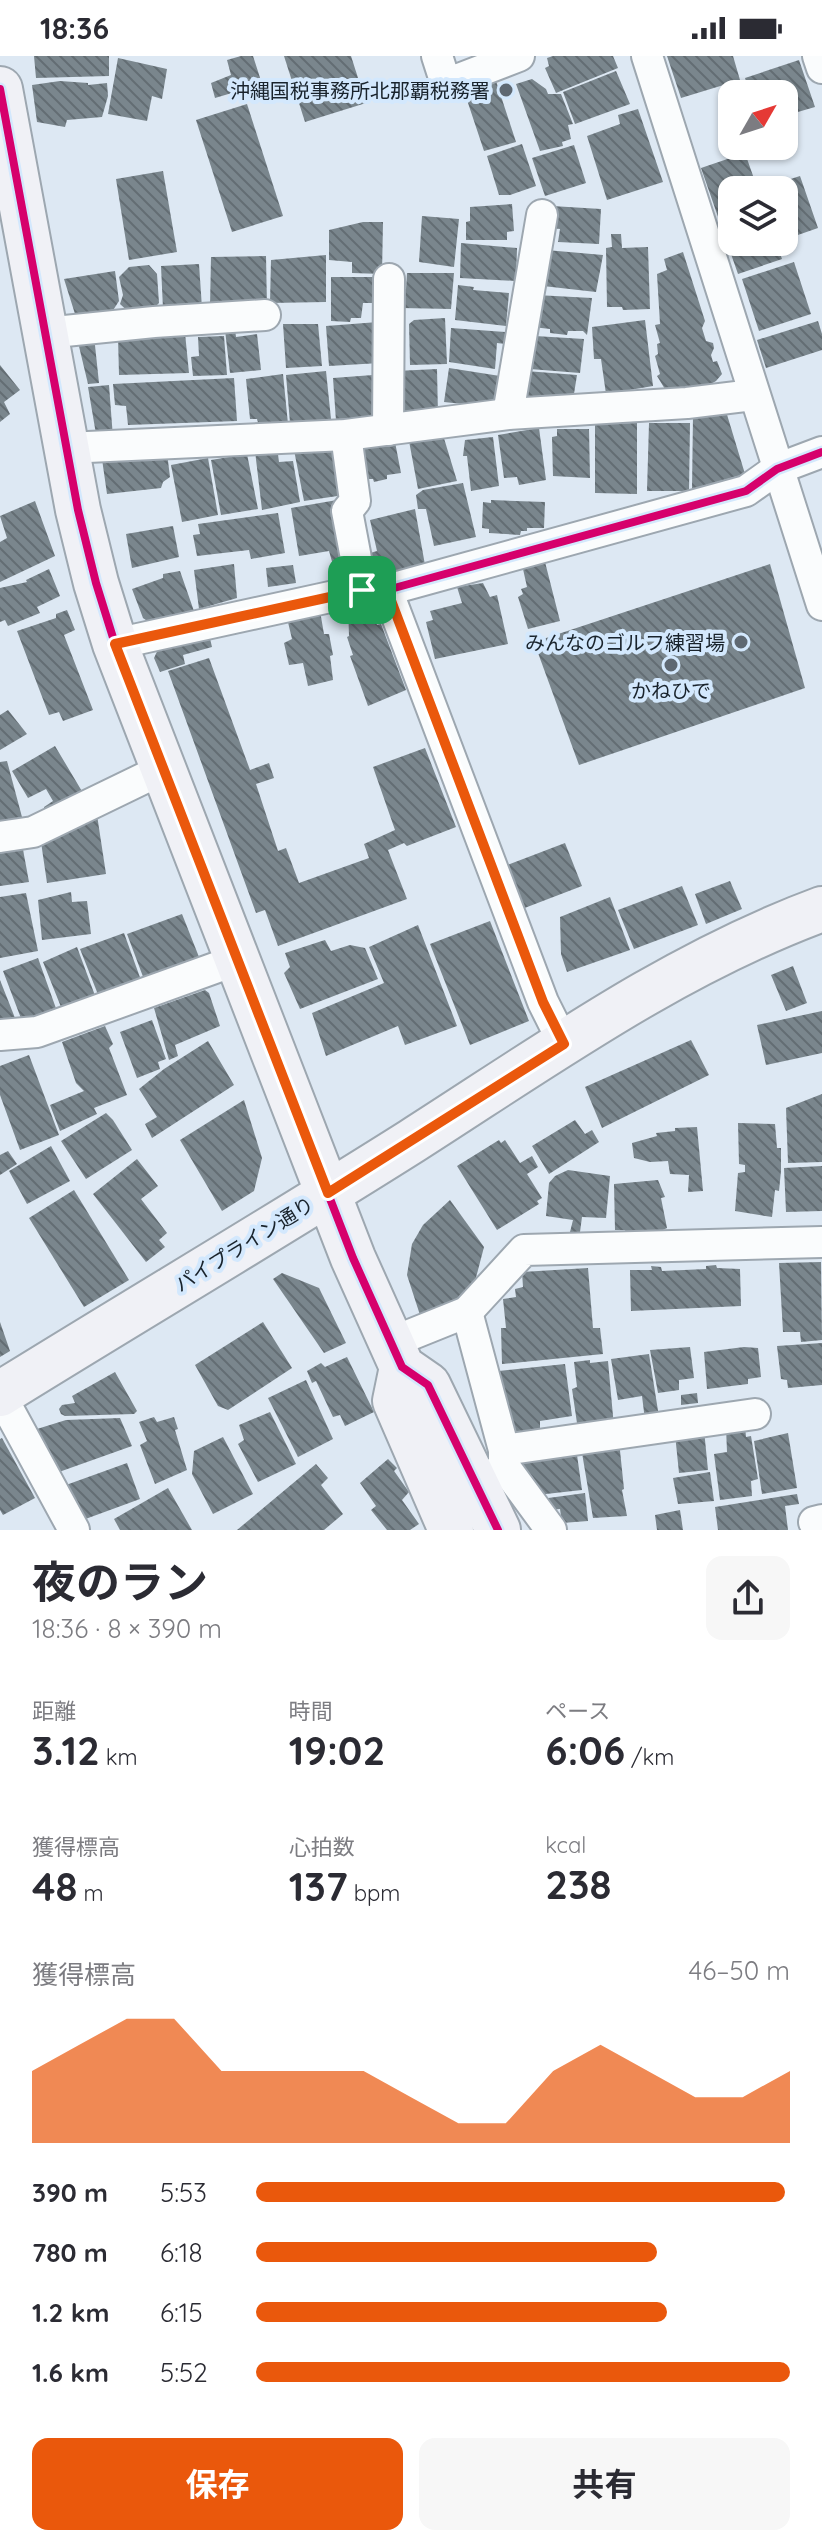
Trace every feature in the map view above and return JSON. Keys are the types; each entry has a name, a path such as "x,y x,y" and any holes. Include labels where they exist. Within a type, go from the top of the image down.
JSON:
{"street":[{"path":"437,56 446,84 519,56"},
{"path":"647,56 822,605"},
{"path":"818,56 822,68"},
{"path":"0,89 6,157 45,333 66,448 96,583 115,644 353,1258 396,1355 395,1401 468,1497 498,1530"},
{"path":"508,414 542,215"},
{"path":"388,430 389,279"},
{"path":"45,333 265,315"},
{"path":"66,448 346,435 508,414 687,403 753,395"},
{"path":"346,435 355,501 347,511 374,590 543,1002 564,1044"},
{"path":"115,644 374,590 746,491 777,469 822,452"},
{"path":"0,837 33,832 163,769"},
{"name":"パイプライン通り","path":"0,1394 328,1193 641,994 708,958 822,909"},
{"path":"0,1035 37,1032 237,960"},
{"path":"396,1355 467,1312 524,1250 822,1242"},
{"path":"467,1312 468,1497"},
{"path":"0,1394 74,1530"},
{"path":"468,1497 755,1414"},
{"path":"468,1497 551,1530"}],"building":[{"path":"34,56 109,56 109,76 36,78"},
{"path":"253,56 262,84 215,98 211,83 231,75 227,60"},
{"path":"284,56 351,56 366,103 305,122"},
{"path":"613,56 618,68 556,93 545,68 549,66 547,58"},
{"path":"667,56 733,56 740,80 718,80 718,87 681,98"},
{"path":"118,58 167,69 162,99 152,96 147,121 108,114"},
{"path":"799,60 815,107 798,112 798,80 745,78"},
{"path":"616,71 630,104 575,124 563,92"},
{"path":"532,79 548,94 561,94 573,124 568,125 571,139 562,142 563,146 540,151 516,84"},
{"path":"60,81 88,85 107,83 108,96 102,117 67,120 65,127 37,122 32,85"},
{"path":"496,81 516,142 484,151 464,91"},
{"path":"247,104 283,216 232,232 196,120"},
{"path":"638,109 663,182 607,200 587,136 620,124 618,115"},
{"path":"522,144 536,186 510,195 499,195 487,156"},
{"path":"574,145 586,183 545,196 532,158"},
{"path":"724,160 747,160 753,176 718,176 718,217 701,168"},
{"path":"163,171 177,252 129,260 116,179"},
{"path":"798,177 818,228 798,235"},
{"path":"512,204 514,231 507,232 507,240 466,240 470,207"},
{"path":"552,206 601,209 599,244 558,242 560,229 552,228"},
{"path":"422,216 459,219 454,267 419,262"},
{"path":"363,222 383,222 382,274 352,273 352,262 329,260 329,230"},
{"path":"611,234 621,234 622,248 648,247 650,309 607,307 606,248 612,247"},
{"path":"461,243 517,248 516,281 460,278"},
{"path":"546,250 603,255 596,292 543,286"},
{"path":"683,252 705,321 702,328 706,341 713,343 713,362 717,361 722,374 706,387 668,394 657,376 660,374 655,356 658,354 657,344 660,343 655,325 660,324 657,274 667,270 664,259"},
{"path":"326,255 326,302 270,303 271,260"},
{"path":"266,256 267,307 210,307 211,257"},
{"path":"732,256 781,256 782,259 738,274"},
{"path":"794,262 811,314 759,331 742,279"},
{"path":"199,264 202,308 163,309 161,266"},
{"path":"149,265 157,274 159,303 148,314 132,315 120,304 123,295 119,277 129,267"},
{"path":"115,271 119,301 108,318 80,321 64,279"},
{"path":"407,273 454,273 451,309 401,308 401,289 406,289"},
{"path":"331,277 378,277 377,303 363,303 361,318 351,318 350,322 331,321"},
{"path":"458,285 474,287 473,290 509,293 506,326 455,320"},
{"path":"536,295 592,298 587,335 583,331 568,331 567,335 550,333 550,329 533,327"},
{"path":"445,318 447,364 410,365 409,324 414,320"},
{"path":"645,320 653,386 606,394 601,359 594,359 592,327"},
{"path":"818,321 822,350 766,368 757,340"},
{"path":"378,322 380,363 329,366 326,326"},
{"path":"283,324 318,324 322,366 286,368"},
{"path":"451,328 505,332 505,344 497,343 495,369 449,362"},
{"path":"235,329 236,337 257,334 261,370 230,373 225,330"},
{"path":"185,333 189,373 119,375 118,337"},
{"path":"94,336 99,383 88,384 77,338"},
{"path":"224,336 227,375 193,376 191,357 199,356 198,337"},
{"path":"535,336 584,339 580,373 530,369"},
{"path":"0,365 20,390 4,402 10,414 0,422"},
{"path":"449,368 500,376 497,400 492,401 491,407 444,402"},
{"path":"437,369 438,415 395,415 396,371"},
{"path":"326,371 331,419 290,423 286,375"},
{"path":"526,371 577,375 573,400 522,403"},
{"path":"283,374 288,424 259,426 257,419 250,419 246,379"},
{"path":"373,375 374,416 336,421 333,378"},
{"path":"234,378 237,421 128,425 126,406 115,405 113,384"},
{"path":"109,385 113,438 97,440 88,387"},
{"path":"725,408 745,474 692,489 693,416"},
{"path":"637,423 637,494 595,493 595,424"},
{"path":"649,423 690,423 689,491 647,491"},
{"path":"539,428 546,480 519,485 517,477 504,478 498,435"},
{"path":"557,429 589,429 590,478 553,476 552,437 557,436"},
{"path":"443,435 457,481 418,489 409,441"},
{"path":"493,437 499,486 471,491 467,456 463,456 465,440"},
{"path":"395,442 401,473 387,475 387,479 374,482 373,479 363,479 356,449"},
{"path":"333,443 344,495 304,501 293,445"},
{"path":"277,447 279,462 293,461 300,502 262,510 255,451"},
{"path":"167,453 170,477 161,488 107,494 102,459"},
{"path":"247,454 258,509 221,515 211,460"},
{"path":"208,458 218,515 182,522 171,465"},
{"path":"463,483 476,537 434,546 426,509 418,509 416,495 423,490"},
{"path":"337,500 350,562 333,565 329,551 299,556 291,508"},
{"path":"491,500 545,502 544,528 527,528 520,535 489,533 489,529 482,528 483,502 491,503"},
{"path":"35,501 55,556 0,582 0,542 7,538 0,516"},
{"path":"415,509 425,565 372,577 367,554 377,551 370,520"},
{"path":"278,513 285,553 251,559 249,550 197,556 193,535 200,534 198,524"},
{"path":"173,526 179,557 132,568 126,534"},
{"path":"545,562 560,621 528,629 518,597 523,594 521,589 527,587 523,569"},
{"path":"234,564 237,598 199,609 194,570"},
{"name":"かねひで","path":"770,564 805,688 579,765 534,642"},
{"path":"293,565 296,583 268,587 266,568"},
{"path":"49,569 60,596 37,607 40,613 8,626 5,620 0,622 0,588 27,582"},
{"path":"180,571 195,614 156,627 143,618 132,589 163,578 163,574"},
{"path":"483,583 490,597 497,595 508,644 435,659 426,622 433,620 430,611 462,603 457,587"},
{"path":"348,605 370,605 377,625 381,624 406,690 368,706 350,656 353,655 347,637"},
{"path":"67,610 75,630 64,635 93,710 63,721 59,712 49,715 17,631 56,618 56,614"},
{"path":"320,611 324,634 329,634 333,655 330,656 333,680 308,686 303,663 289,665 284,643 292,639 287,618"},
{"path":"208,630 212,647 183,655 185,664 160,672 154,658 161,643"},
{"path":"209,658 250,770 269,763 274,778 256,784 278,851 286,848 299,883 369,858 364,844 395,830 373,767 425,748 456,827 388,850 407,899 278,946 265,910 256,913 168,671"},
{"path":"8,710 27,734 0,750 0,715"},
{"path":"55,746 83,793 46,813 44,807 53,801 46,789 28,798 12,771"},
{"path":"7,761 22,817 0,821 0,762"},
{"path":"97,815 106,874 47,883 41,842"},
{"path":"565,843 582,886 522,909 505,866"},
{"path":"22,844 29,882 0,886 0,847"},
{"path":"730,881 742,909 706,924 695,894"},
{"path":"682,886 698,925 634,949 618,910"},
{"path":"71,892 72,902 87,901 91,934 42,940 38,900"},
{"path":"26,893 38,951 0,958 0,897"},
{"path":"610,897 630,950 567,972 561,954 560,917"},
{"path":"182,914 199,957 191,966 145,982 127,934"},
{"path":"490,921 529,1021 470,1045 430,944"},
{"path":"418,925 457,1026 405,1045 398,1026 326,1056 312,1013 384,983 369,947"},
{"path":"124,933 142,983 99,997 80,949"},
{"path":"325,940 331,951 350,945 365,948 378,979 300,1009 284,973 290,967 285,953"},
{"path":"77,947 97,1001 63,1012 43,962"},
{"path":"38,958 58,1014 51,1012 22,1021 3,971"},
{"path":"793,966 807,1003 786,1011 771,975"},
{"path":"0,980 15,1018 0,1023"},
{"path":"205,990 209,993 220,1026 175,1045 178,1056 169,1060 154,1008"},
{"path":"822,1011 822,1053 766,1065 757,1025"},
{"path":"152,1020 166,1059 158,1062 160,1069 137,1078 120,1032"},
{"path":"105,1026 113,1044 109,1048 127,1095 94,1108 97,1114 60,1131 50,1105 84,1091 76,1083 62,1042"},
{"path":"691,1040 709,1075 602,1128 585,1087"},
{"path":"208,1041 234,1085 152,1138 145,1124 157,1117 139,1089"},
{"path":"29,1055 59,1135 20,1150 0,1095 0,1066"},
{"path":"822,1094 822,1162 788,1163 786,1108"},
{"path":"244,1100 262,1158 254,1191 222,1211 180,1140"},
{"path":"106,1113 132,1150 86,1179 61,1141"},
{"path":"575,1120 585,1134 592,1130 599,1142 549,1174 532,1146"},
{"path":"738,1123 775,1124 777,1148 781,1148 781,1171 772,1217 735,1211 738,1173 745,1172 745,1165 739,1164"},
{"path":"697,1127 703,1191 688,1192 689,1175 670,1174 668,1161 650,1162 634,1158 632,1143 657,1136 656,1133 675,1131 675,1128"},
{"path":"499,1140 501,1143 505,1140 520,1163 532,1156 538,1167 527,1174 542,1198 537,1201 539,1204 497,1230 457,1166"},
{"path":"51,1146 70,1181 27,1204 9,1171"},
{"path":"8,1151 17,1164 0,1175 0,1155"},
{"path":"137,1159 158,1186 141,1199 167,1233 159,1240 165,1247 146,1262 93,1194"},
{"path":"822,1166 822,1211 786,1212 784,1168"},
{"path":"568,1170 610,1176 606,1218 582,1217 580,1232 570,1232 573,1220 546,1216 549,1183"},
{"path":"658,1180 665,1197 661,1198 667,1228 663,1230 664,1234 615,1230 614,1184"},
{"path":"74,1190 129,1280 84,1307 29,1218"},
{"path":"450,1200 484,1247 472,1293 420,1315 407,1275 412,1244 423,1225"},
{"path":"821,1262 822,1340 801,1342 800,1332 783,1332 779,1263"},
{"path":"716,1265 717,1268 740,1269 741,1306 631,1311 630,1270 652,1270 651,1266 661,1267 662,1271 706,1269 706,1266"},
{"path":"588,1268 593,1328 600,1328 603,1354 502,1364 501,1328 506,1328 503,1299 516,1297 515,1289 523,1287 522,1272"},
{"path":"282,1273 319,1288 346,1343 324,1353 273,1279"},
{"path":"0,1322 10,1351 0,1357"},
{"path":"263,1322 292,1368 228,1410 218,1406 195,1365"},
{"path":"822,1343 822,1385 788,1388 787,1380 781,1379 777,1346"},
{"path":"690,1347 694,1378 679,1380 679,1390 658,1393 650,1350"},
{"path":"758,1348 761,1377 748,1379 748,1384 707,1389 704,1352"},
{"path":"649,1354 659,1417 645,1420 642,1396 618,1400 611,1359"},
{"path":"347,1357 374,1412 345,1426 340,1415 333,1417 316,1381 312,1383 307,1371 321,1363 325,1367"},
{"path":"590,1360 590,1363 608,1361 614,1427 578,1430 572,1389 577,1387 574,1362"},
{"path":"565,1364 572,1416 540,1421 540,1436 508,1439 499,1371"},
{"path":"115,1372 137,1411 134,1414 61,1414 59,1409 62,1405 75,1403 72,1396"},
{"path":"306,1380 333,1439 298,1457 268,1398"},
{"path":"697,1393 698,1403 681,1405 681,1395"},
{"path":"270,1412 296,1464 258,1482 238,1444 244,1440 239,1425"},
{"path":"154,1417 157,1422 174,1417 187,1470 155,1484 140,1445 147,1441 139,1422"},
{"path":"120,1418 132,1446 59,1472 56,1462 49,1464 37,1429 66,1420"},
{"path":"745,1426 746,1437 751,1436 758,1479 751,1481 752,1496 720,1500 714,1454 727,1452 726,1427"},
{"path":"704,1430 708,1470 679,1473 675,1434"},
{"path":"788,1433 797,1488 762,1494 754,1441"},
{"path":"223,1437 253,1494 213,1514 192,1474 194,1451"},
{"path":"2,1438 35,1498 3,1515 0,1510"},
{"path":"619,1441 627,1516 593,1518 581,1447"},
{"path":"576,1448 582,1490 537,1495 517,1457"},
{"path":"388,1459 397,1468 394,1471 409,1492 402,1500 419,1524 410,1530 387,1530 371,1510 376,1506 360,1483"},
{"path":"127,1463 140,1499 80,1521 66,1485"},
{"path":"316,1464 328,1478 321,1485 343,1514 324,1530 237,1530"},
{"path":"710,1472 714,1501 678,1504 673,1478"},
{"path":"168,1488 192,1530 120,1530 114,1519"},
{"path":"585,1493 588,1521 562,1523 560,1509 549,1510 541,1499"},
{"path":"797,1494 799,1504 785,1506 788,1530 718,1530 715,1507"},
{"path":"680,1510 683,1530 657,1530 655,1515"}],"cycle path":[{"path":"0,89 78,510 115,644 353,1258 402,1367 428,1385 498,1530"},
{"path":"115,644 362,590 387,590 746,491 777,469 822,452"}],"place":[{"name":"沖縄国税事務所北那覇税務署","path":"506,90"},
{"name":"みんなのゴルフ練習場","path":"741,642"},
{"name":"かねひで","path":"671,665"}],"route":[{"path":"362,590 387,590 543,1002 564,1044 328,1193 115,644 362,590"}]}
